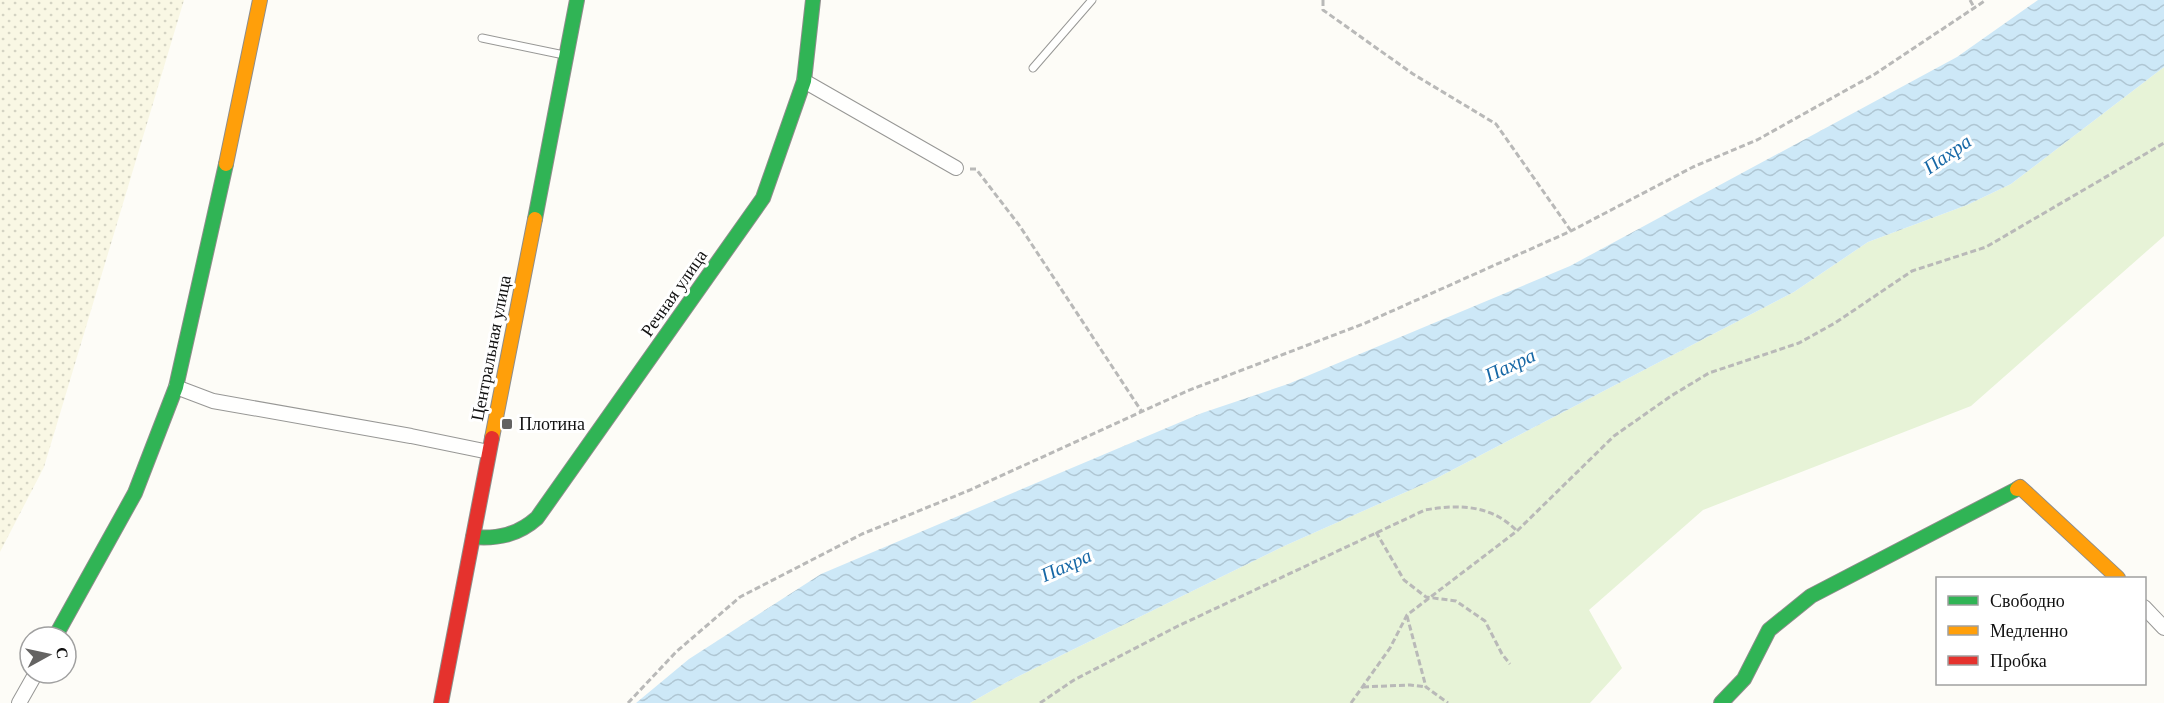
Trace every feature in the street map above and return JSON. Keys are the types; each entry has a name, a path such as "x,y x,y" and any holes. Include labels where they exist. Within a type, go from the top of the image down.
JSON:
{"street":[{"path":"62,625 135,493 176,387 204,268 260,0"},
{"name":"Центральная улица","path":"441,703 577,0"},
{"name":"Речная улица","path":"473,537 507,538 524,531 537,518 763,198 804,81 813,0"},
{"path":"804,81 956,168"},
{"path":"176,387 213,401 489,452"},
{"path":"1721,703 1744,679 1769,630 1811,596 2020,487 2116,577"},
{"path":"2146,608 2164,628"},
{"path":"19,703 29,685"}],"lane":[{"path":"1033,68 1092,0"},
{"path":"482,38 565,55"}],"path":[{"path":"1323,0 1323,10 1413,74 1496,124 1571,231"},
{"path":"1970,0 1975,9"},
{"path":"628,703 676,652 740,597 862,534 970,490 1142,412 1256,364 1363,324 1571,231 1693,167 1767,134 1875,74 1986,0"},
{"path":"1351,703 1390,648 1407,615 1426,597 1517,531 1614,436 1709,372 1799,343 1835,323 1912,271 1986,247 2164,143"},
{"path":"956,168 976,169 1019,225 1142,412"},
{"path":"1040,703 1074,680 1166,632 1425,510 1448,506 1491,512 1504,518 1517,531"},
{"path":"1376,532 1404,580 1426,597 1456,601 1485,621 1502,654 1510,664"},
{"path":"1407,615 1426,687"},
{"path":"1363,687 1410,685 1426,687 1448,703"}],"shaded area":[{"path":"0,0 184,0 44,467 0,552"}],"green space":[{"path":"2164,67 2164,236 1971,406 1703,510 1589,610 1622,668 1590,703 970,703 1007,682 1282,547 1433,480 1794,292 1868,242 1967,205 2011,184"}],"water":[{"name":"Пахра","path":"2038,0 2164,0 2164,67 2011,184 1967,205 1868,242 1794,292 1433,480 1282,547 1007,682 970,703 636,703 689,659 821,574 1202,413 1288,384 1570,266 1957,57"}],"traffic: fast":[{"path":"535,219 577,0"},
{"path":"473,537 507,535 537,518 763,198 804,81 813,0"},
{"path":"62,625 135,493 176,387 226,164"},
{"path":"1721,703 1744,679 1769,630 1811,596 2017,489"}],"traffic: slow":[{"path":"226,164 260,0"},
{"path":"492,438 535,219"},
{"path":"2017,489 2020,487 2117,577"}],"traffic: jam":[{"path":"441,703 492,438"}],"place":[{"name":"Плотина","path":"507,424"}]}
